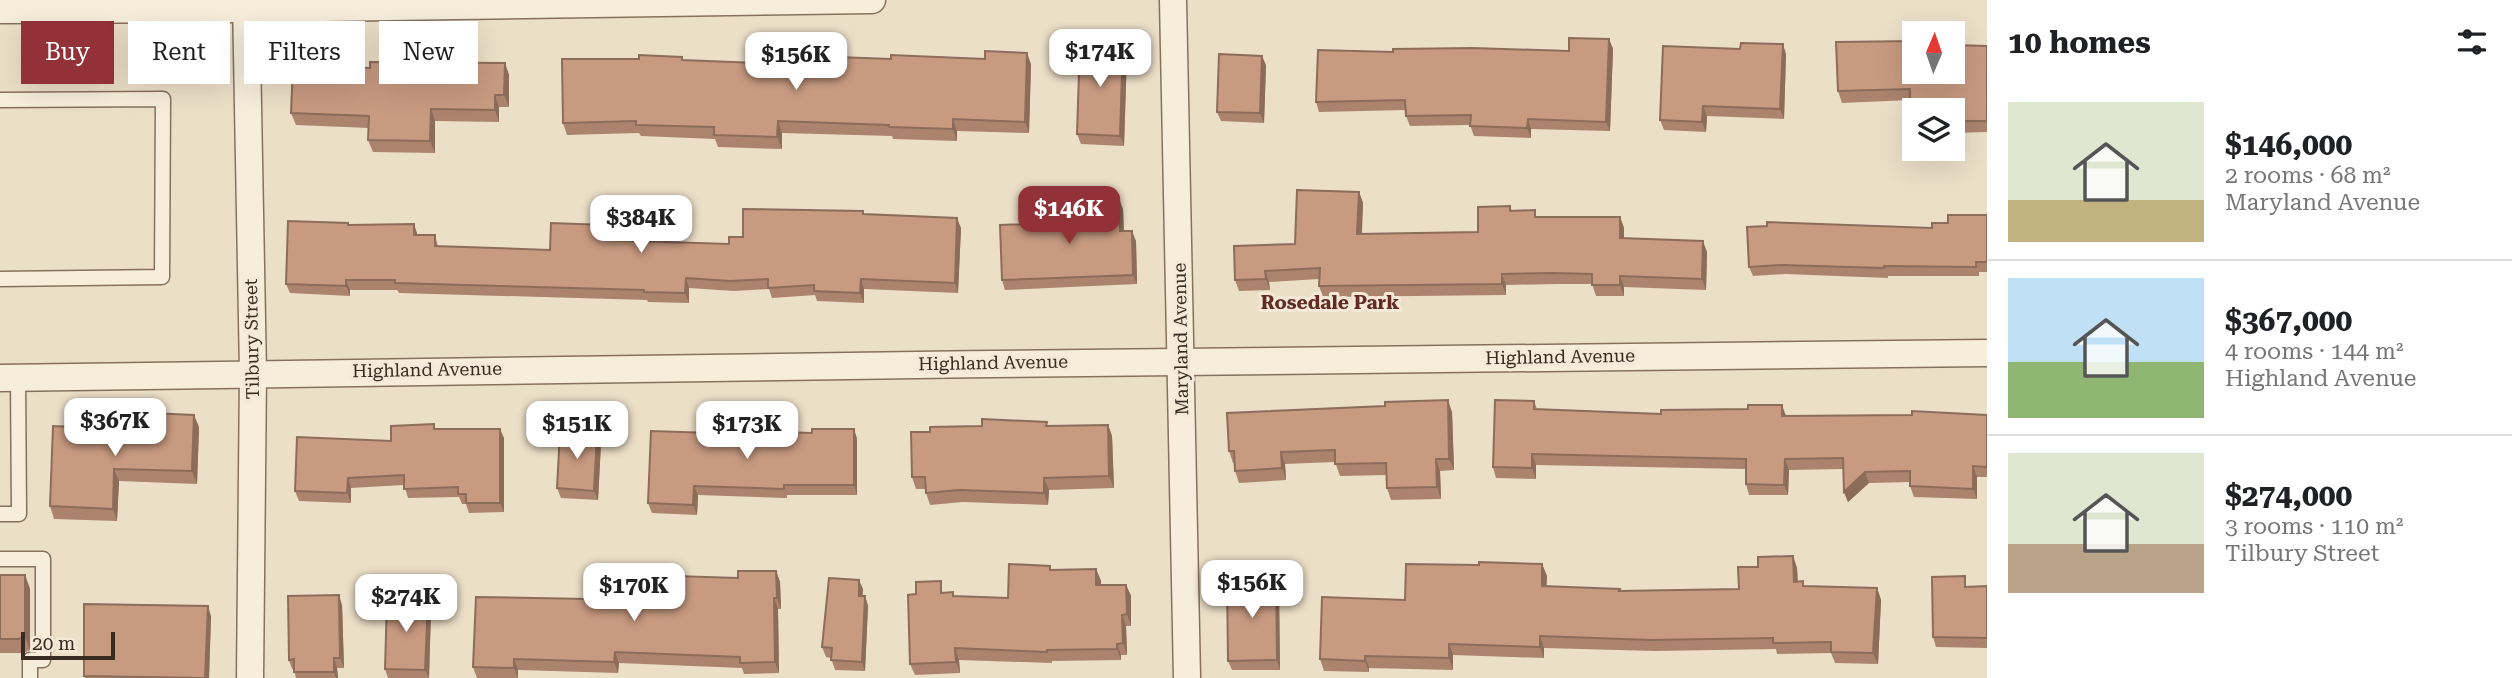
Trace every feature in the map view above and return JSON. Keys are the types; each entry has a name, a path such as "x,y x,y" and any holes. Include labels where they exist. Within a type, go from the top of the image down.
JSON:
{"street":[{"path":"0,10 247,5 872,0"},
{"name":"Maryland Avenue","path":"1173,0 1187,678"},
{"name":"Tilbury Street","path":"247,5 253,373 250,678"},
{"name":"Highland Avenue","path":"9,378 1182,361 1987,354"}],"lane":[{"path":"0,100 163,99 162,277 0,279"},
{"path":"0,514 19,514 9,378"},
{"path":"0,559 43,559 43,660 30,660 30,678"}],"building":[{"path":"1569,38 1609,39 1606,122 1528,119 1527,128 1470,126 1471,115 1406,116 1405,100 1316,102 1318,50 1393,52 1393,49 1473,48 1569,51"},
{"path":"1902,41 1902,84 1965,84 1965,45 1987,46 1987,121 1965,121 1965,98 1910,98 1910,89 1838,91 1836,42"},
{"path":"1080,42 1123,43 1120,136 1077,134"},
{"path":"1741,43 1783,44 1780,109 1703,106 1702,122 1660,120 1663,46 1740,49"},
{"path":"985,51 1027,53 1025,122 953,119 953,129 778,121 777,137 714,135 714,127 636,125 636,121 563,123 562,59 639,59 639,55 682,57 682,60 810,65 810,56 891,59 891,55 985,59"},
{"path":"1219,54 1262,56 1260,113 1217,112"},
{"path":"370,62 379,62 379,84 478,84 478,63 505,63 504,95 495,95 495,110 431,109 430,141 368,140 369,116 291,113 292,84 365,84 365,68 370,68"},
{"path":"1297,190 1359,192 1357,234 1478,232 1478,207 1510,206 1510,211 1535,210 1535,217 1620,217 1620,238 1703,241 1702,279 1620,276 1620,285 1592,285 1592,274 1553,273 1502,274 1502,284 1319,286 1320,268 1265,271 1266,279 1235,280 1234,246 1295,244"},
{"path":"1119,199 1120,231 1132,231 1133,275 1002,280 1000,225 1081,222 1080,200"},
{"path":"743,209 863,211 863,214 957,218 955,283 861,279 860,293 814,291 814,285 768,288 768,279 730,281 686,278 685,293 395,283 395,280 346,280 346,286 286,284 288,221 348,225 414,224 414,235 435,235 435,246 550,250 551,223 606,225 605,240 729,244 729,237 743,237"},
{"path":"1948,215 1987,215 1987,262 1976,262 1976,267 1749,267 1747,227 1767,226 1767,222 1932,228 1932,223 1948,223"},
{"path":"1448,400 1449,459 1436,459 1437,487 1387,488 1386,463 1335,464 1335,450 1281,452 1282,468 1235,471 1234,451 1229,451 1227,413 1385,406 1385,402"},
{"path":"1495,400 1534,401 1534,409 1661,414 1661,410 1748,409 1748,405 1782,405 1782,416 1912,415 1912,411 1987,415 1987,467 1973,466 1973,489 1910,486 1910,471 1865,472 1844,492 1843,458 1785,459 1784,485 1746,484 1746,459 1532,454 1532,468 1493,467"},
{"path":"149,413 194,415 192,471 114,469 113,509 50,506 53,426 149,430"},
{"path":"982,419 1047,422 1046,426 1108,425 1109,476 1044,478 1044,493 959,490 926,493 925,477 912,477 911,432 930,432 930,427 982,426"},
{"path":"434,424 434,429 500,429 500,503 466,503 466,494 458,494 458,487 404,489 404,475 348,478 347,493 295,491 297,437 391,441 391,426"},
{"path":"812,429 854,429 854,485 784,485 784,489 694,486 693,505 648,503 651,431 743,434 743,431 812,433"},
{"path":"560,432 597,433 594,491 557,488"},
{"path":"1793,556 1794,582 1803,581 1803,586 1877,588 1873,653 1831,652 1831,642 1773,643 1773,638 1651,640 1540,636 1540,647 1449,644 1449,658 1365,656 1365,661 1320,659 1322,597 1405,600 1406,564 1542,564 1542,586 1620,589 1619,591 1739,589 1738,567 1758,567 1758,557"},
{"path":"1009,564 1050,566 1050,570 1096,569 1096,585 1126,585 1127,614 1122,615 1123,643 1117,644 1117,649 1047,652 955,648 956,662 910,664 908,595 916,594 916,582 941,581 941,593 953,592 953,596 1008,598"},
{"path":"738,571 776,571 775,662 740,663 740,657 615,652 614,662 514,659 514,668 473,667 476,597 642,600 643,575 738,578"},
{"path":"0,575 25,575 25,637 0,639"},
{"path":"1965,576 1965,587 1987,586 1987,638 1933,637 1932,577"},
{"path":"829,578 859,580 859,596 865,596 862,662 831,660 832,648 822,647"},
{"path":"1276,578 1277,660 1228,661 1227,579"},
{"path":"339,595 340,658 334,658 334,672 294,672 294,659 289,660 288,596"},
{"path":"387,599 428,600 425,670 385,669"},
{"path":"84,604 208,606 205,678 84,676"}],"district":[{"name":"Rosedale Park","path":"1330,302"}]}
